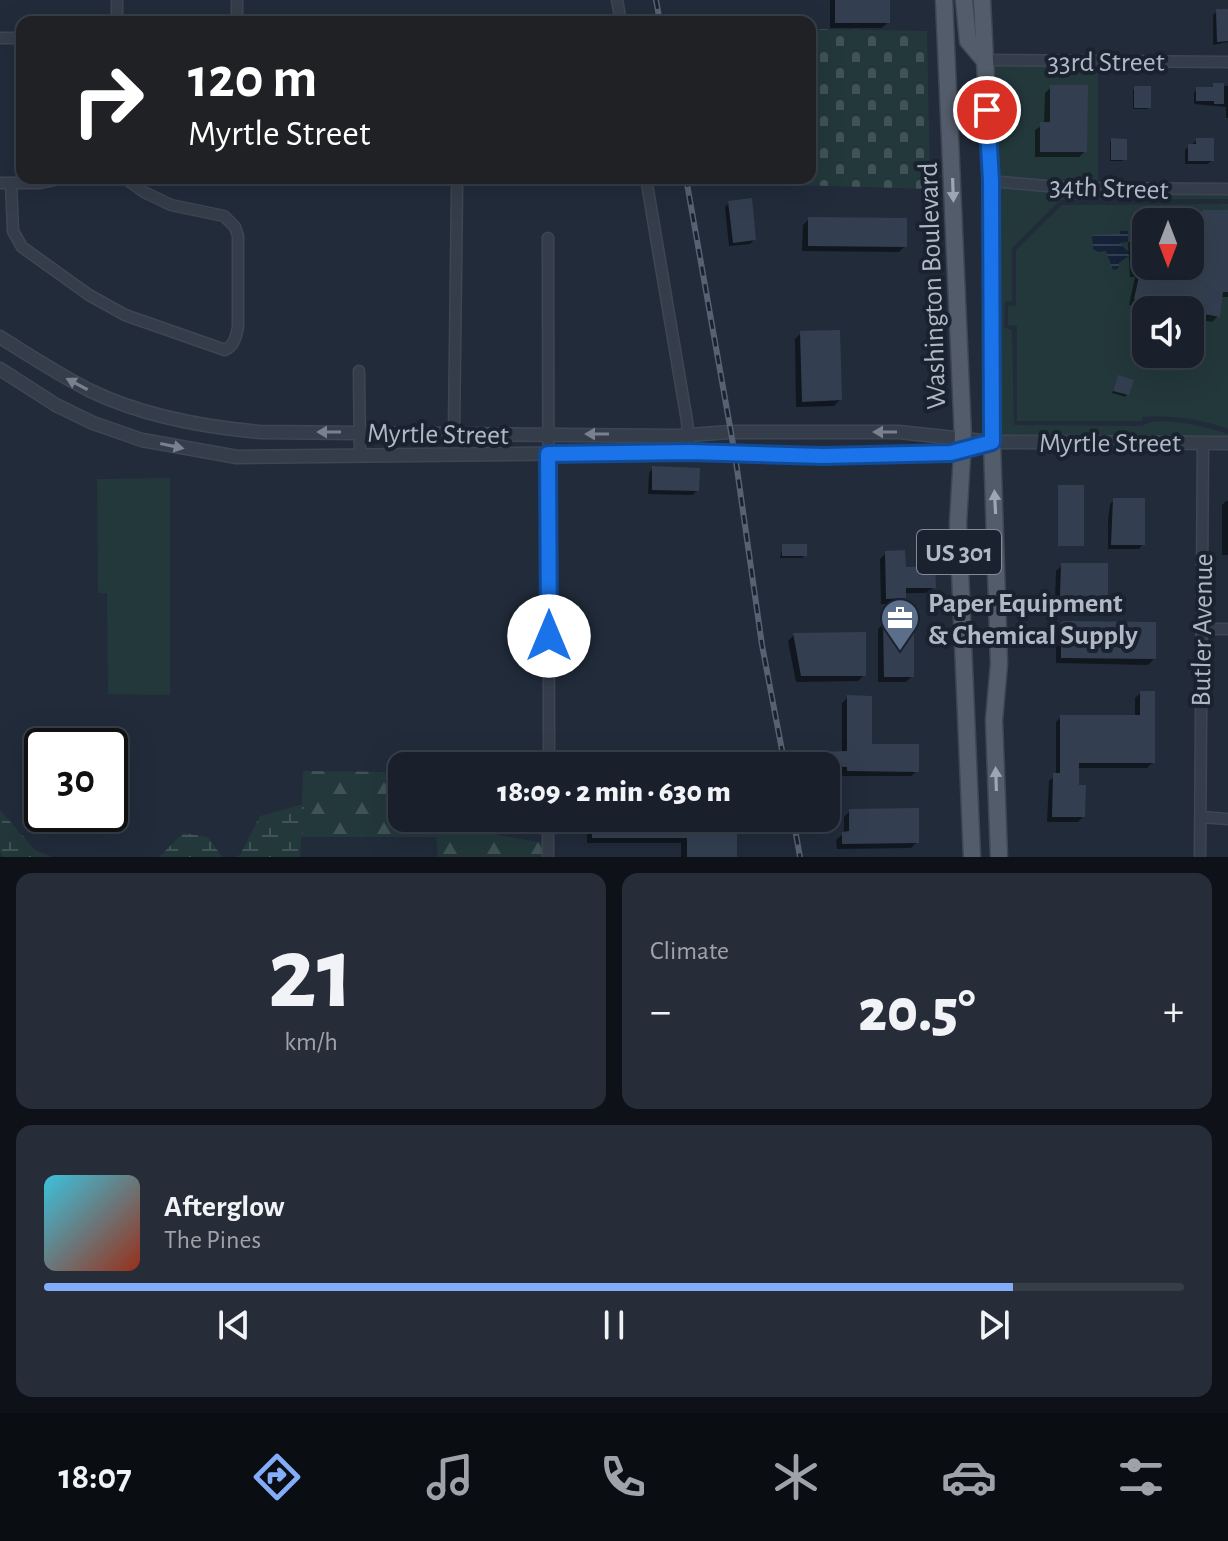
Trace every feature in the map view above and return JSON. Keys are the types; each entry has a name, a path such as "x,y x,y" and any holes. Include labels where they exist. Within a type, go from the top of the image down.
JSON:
{"main road":[{"name":"Washington Boulevard","path":"944,0 962,444 958,523 972,857"},
{"path":"964,0 968,41 984,60"},
{"name":"Washington Boulevard","path":"982,0 991,181 992,442 999,641 994,720 999,857"}],"street":[{"name":"33rd Street","path":"984,60 1228,62"},
{"name":"34th Street","path":"991,181 1069,188 1228,189"},
{"path":"6,183 13,231 22,247 89,295 125,315 225,350 229,348 238,327 238,236 235,227 224,216 185,209 157,199 134,184"},
{"path":"647,184 690,452"},
{"path":"454,433 457,188"},
{"path":"548,238 549,752"},
{"name":"Myrtle Street","path":"0,337 48,369 94,393 140,409 236,430 688,435 730,432 899,432 962,444 1228,443"},
{"name":"Myrtle Street","path":"0,369 56,405 93,423 142,440 237,457 690,452 823,456 951,453 962,444"},
{"path":"359,371 360,456"},
{"name":"Butler Avenue","path":"1200,857 1203,443"},
{"path":"1201,629 1228,629"},
{"path":"1201,817 1228,819"},
{"path":"548,832 548,857"}],"green space":[{"path":"816,29 927,31 930,189 758,184 816,184"},
{"path":"990,66 1098,67 1098,183 996,175"},
{"path":"996,187 1069,194 1228,195 1228,199 1060,200 1012,248 1012,301 1005,302 1004,327 1012,330 1014,425 1143,426 1160,421 1220,431 1228,434 1228,438 997,436"},
{"path":"1228,204 1228,429 1197,420 1164,417 1142,417 1143,421 1017,421 1017,326 1008,325 1008,306 1016,306 1016,250 1062,205"},
{"path":"170,478 170,695 108,694 107,593 98,593 97,479"},
{"path":"303,771 388,772 388,832 496,832 498,835 543,843 542,857 438,857 436,837 301,837"},
{"path":"304,804 300,857 234,857 240,855 260,816"},
{"path":"0,810 35,850 52,857 3,857 0,852"},
{"path":"183,833 208,837 222,857 159,857"}],"water":[{"path":"1120,231 1128,231 1128,242 1119,243 1131,254 1119,263 1118,269 1113,270 1106,251 1093,249 1092,235 1120,234"}],"building":[{"path":"835,0 890,0 890,23 835,23"},
{"path":"1216,9 1228,9 1228,41 1217,42"},
{"path":"1213,83 1224,83 1224,104 1196,101 1196,87 1213,87"},
{"path":"1050,85 1088,85 1087,152 1040,152 1040,122 1050,122"},
{"path":"1134,86 1151,86 1151,108 1134,108"},
{"path":"1111,138 1127,139 1127,160 1111,160"},
{"path":"1196,138 1214,138 1214,161 1188,161 1188,144 1196,144"},
{"path":"752,198 756,240 733,243 728,201"},
{"path":"1204,210 1228,210 1228,292 1223,292 1220,317 1204,314 1204,296 1135,296 1138,280 1204,280"},
{"path":"808,217 907,218 907,247 808,246"},
{"path":"840,330 842,400 802,402 800,331"},
{"path":"1118,375 1134,380 1129,395 1113,391"},
{"path":"652,466 700,468 699,491 652,490"},
{"path":"1058,485 1084,485 1084,546 1058,546"},
{"path":"1113,498 1145,498 1145,545 1111,545"},
{"path":"782,544 807,544 807,556 782,556"},
{"path":"905,550 906,567 935,566 936,588 906,588 906,598 886,599 885,551"},
{"path":"1061,563 1108,563 1108,597 1060,596"},
{"path":"914,619 914,677 884,677 883,621"},
{"path":"1156,622 1156,659 1061,658 1061,623"},
{"path":"866,632 866,676 801,676 793,633"},
{"path":"1140,691 1155,691 1155,763 1079,763 1079,785 1086,785 1085,817 1052,817 1053,773 1060,773 1060,715 1140,715"},
{"path":"847,695 872,696 872,744 919,744 919,772 847,771 847,767 840,767 840,752 819,752 847,751"},
{"path":"919,808 919,843 842,844 842,832 849,831 849,809"},
{"path":"592,832 737,832 737,857 687,857 687,838 592,838"}],"railway":[{"path":"656,0 659,16"},
{"path":"687,184 735,455 762,645 782,752"},
{"path":"796,832 800,857"}],"place":[{"name":"Paper Equipment & Chemical Supply","path":"900,652"}],"route":[{"path":"549,636 548,454 690,452 823,456 951,453 992,442 991,181 987,110"}]}
